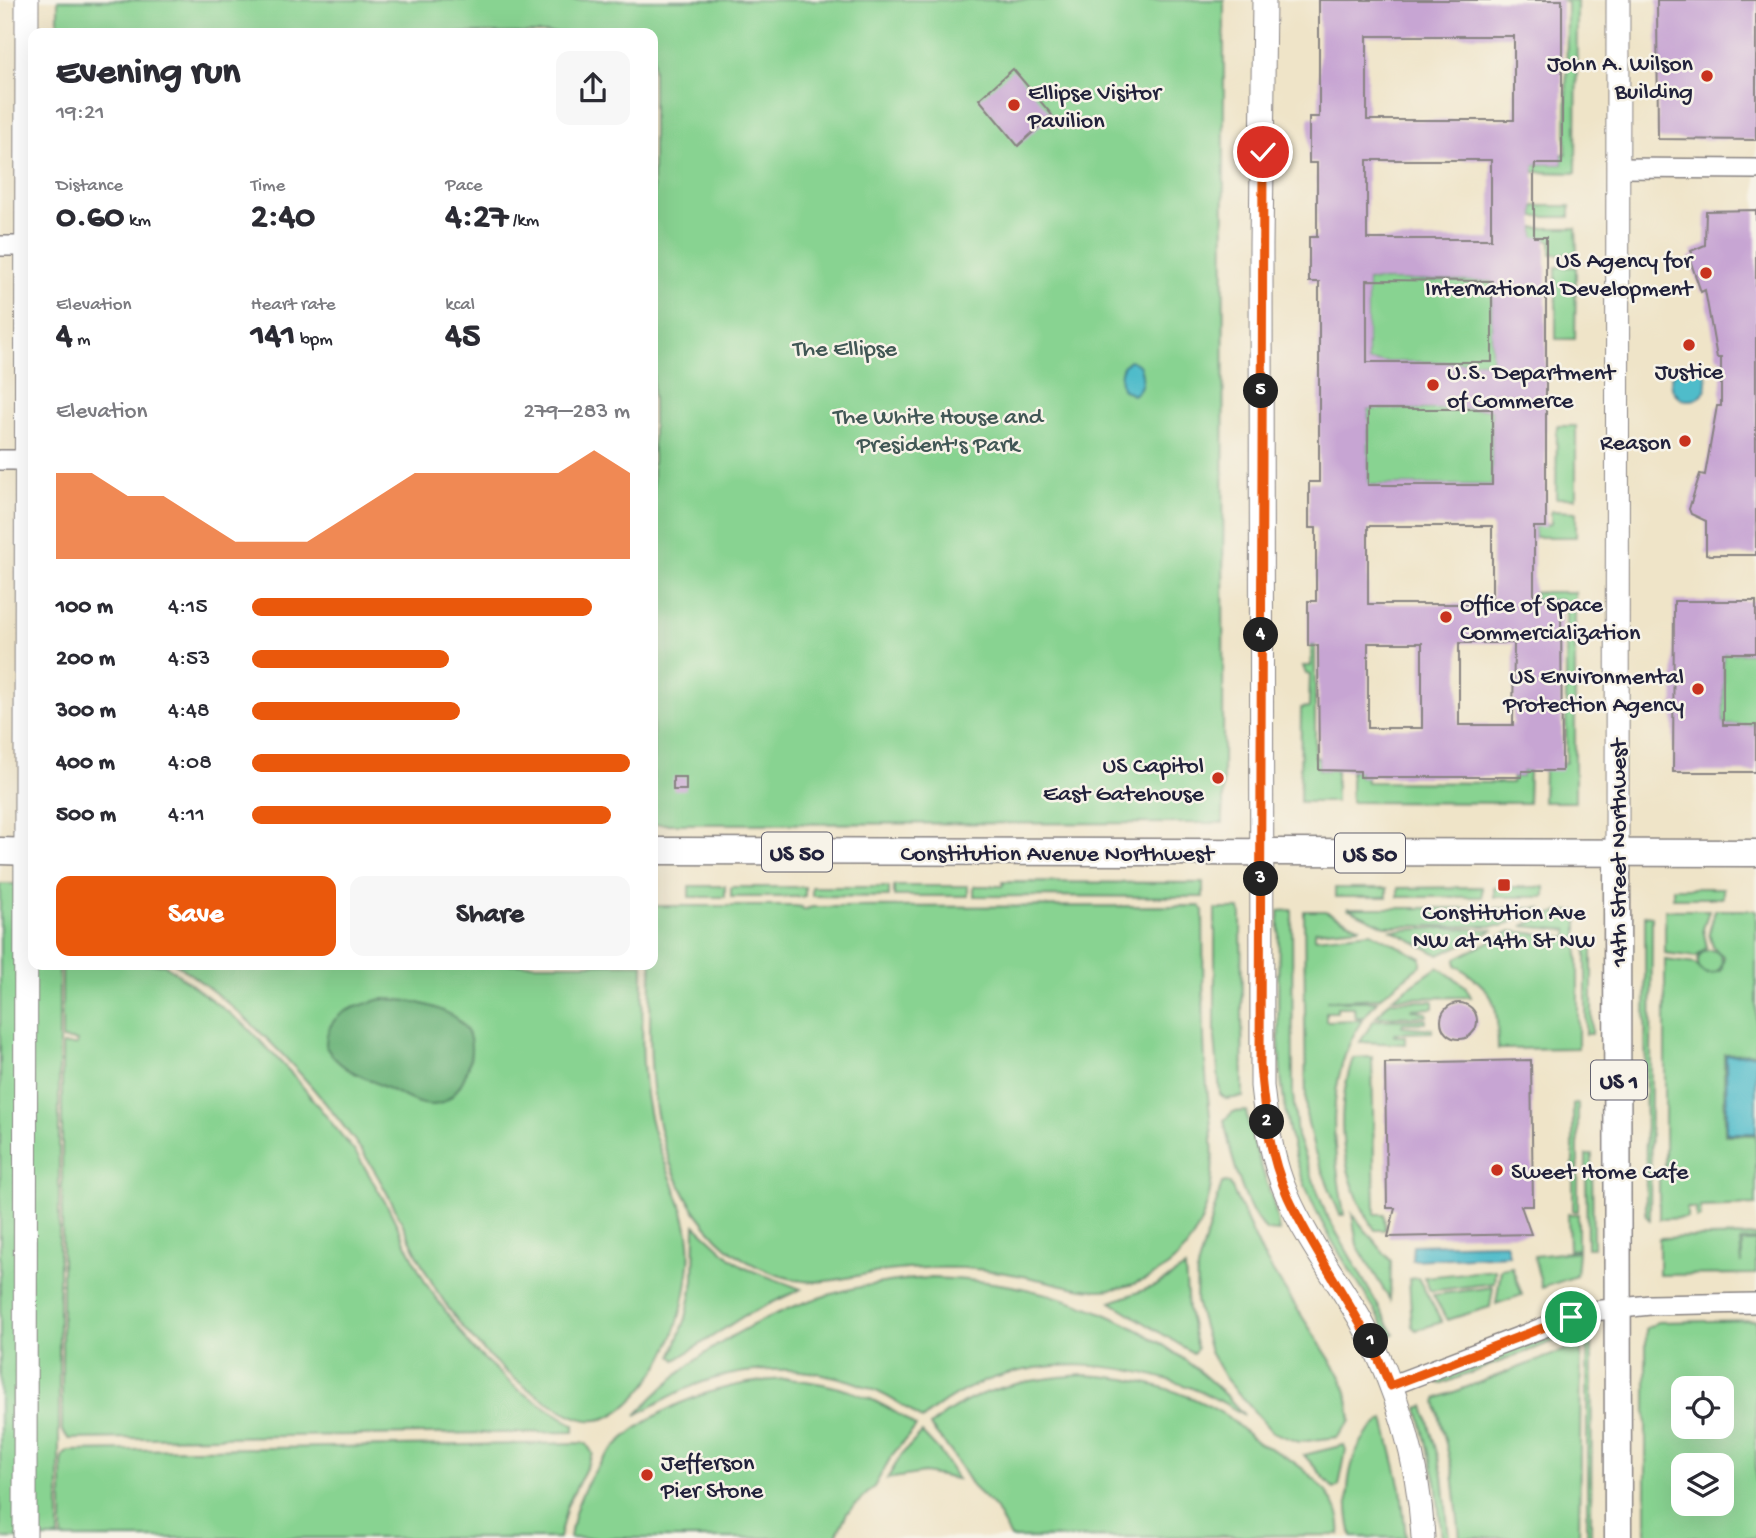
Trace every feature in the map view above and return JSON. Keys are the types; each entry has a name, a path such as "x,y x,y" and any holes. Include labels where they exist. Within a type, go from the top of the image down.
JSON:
{"highway":[{"path":"0,851 28,852"},
{"name":"Constitution Avenue Northwest","path":"658,851 1756,853"},
{"name":"14th Street Northwest","path":"1616,853 1618,1538"}],"main road":[{"path":"27,0 28,591"},
{"path":"1264,0 1260,1065 1270,1142 1287,1196 1361,1321 1390,1386 1410,1446 1423,1538"},
{"name":"14th Street Northwest","path":"1616,853 1618,0"},
{"path":"25,1538 29,970"}],"street":[{"path":"1617,168 1756,169"},
{"path":"0,246 27,246"},
{"path":"0,460 27,460"},
{"path":"1390,1386 1571,1317 1618,1307 1756,1303"}],"green space":[{"name":"The White House and President's Park","path":"58,0 1224,0 1223,823 658,824 658,28 58,28"},
{"path":"1562,0 1577,0 1576,173 1534,172 1534,164 1562,164 1562,154 1566,154 1567,3"},
{"path":"1534,206 1570,206 1570,217 1534,217"},
{"path":"1534,228 1576,228 1577,254 1551,254 1551,241 1534,237"},
{"path":"1556,267 1576,267 1575,339 1556,339"},
{"path":"1367,280 1492,281 1492,362 1367,362"},
{"path":"1368,409 1492,409 1492,485 1368,485"},
{"path":"1557,426 1576,426 1576,498 1556,498"},
{"path":"1551,511 1576,512 1576,537 1534,537 1534,527 1551,524"},
{"path":"1534,592 1575,592 1575,802 1543,802 1544,771 1566,762 1566,611 1561,610 1561,600 1534,600"},
{"path":"1311,646 1315,646 1315,757 1319,758 1319,770 1336,770 1336,802 1300,802 1301,708 1309,707 1310,675 1306,674 1303,666 1311,666"},
{"path":"1723,653 1756,653 1756,725 1723,725"},
{"path":"1351,771 1360,771 1360,777 1366,777 1367,782 1512,783 1513,777 1522,777 1522,771 1529,771 1528,803 1351,802"},
{"path":"1003,882 1203,883 1203,897 974,896 974,886 1003,886"},
{"path":"0,884 28,884 28,970 59,970 59,1538 0,1538"},
{"path":"689,886 725,886 725,897 689,897"},
{"path":"894,886 968,886 968,896 894,896"},
{"path":"731,887 805,887 805,897 731,897"},
{"path":"812,887 889,887 889,897 812,896"},
{"path":"1482,887 1482,897 1398,897 1398,888"},
{"path":"1494,887 1545,887 1545,897 1494,897"},
{"path":"1335,888 1387,888 1387,897 1335,897"},
{"path":"1673,888 1723,888 1723,898 1673,898"},
{"path":"658,906 795,906 802,907 803,910 812,907 1200,906 1203,910 1204,1041 1213,1152 1209,1197 1202,1219 1184,1251 1157,1274 1123,1287 1103,1290 1076,1288 1013,1274 964,1268 885,1271 812,1282 780,1276 747,1261 727,1247 690,1203 670,1164 658,1122 650,1035 652,970 658,970"},
{"path":"1347,908 1542,908 1503,926 1385,926"},
{"path":"1215,909 1240,909 1241,915 1243,1097 1226,1099 1220,1094 1215,1038"},
{"path":"1292,910 1293,1094 1297,1136 1326,1214 1394,1334 1390,1336 1320,1219 1299,1167 1289,1131 1283,1095 1278,1022 1279,911"},
{"path":"1665,910 1709,910 1703,929 1707,947 1696,957 1665,953"},
{"path":"1715,910 1756,910 1756,1053 1724,1054 1725,1135 1756,1135 1756,1205 1701,1207 1700,1217 1696,1219 1696,1208 1687,1208 1687,1218 1659,1219 1659,1177 1665,1177 1665,960 1695,964 1706,975 1721,971 1724,957 1713,947 1709,933"},
{"path":"1304,911 1325,911 1361,927 1315,931 1315,938 1371,932 1421,958 1421,965 1379,998 1326,1001 1377,1001 1364,1017 1355,1017 1354,1007 1337,1007 1337,1012 1326,1012 1326,1021 1362,1020 1341,1067 1336,1091 1335,1140 1344,1215 1340,1215 1314,1150 1306,1114"},
{"path":"1559,911 1578,911 1578,1048 1498,1049 1497,1020 1492,1000 1480,984 1456,965 1456,958 1511,931 1568,937 1568,930 1522,926"},
{"path":"1645,915 1652,916 1650,1220 1646,1216"},
{"path":"1392,930 1494,930 1439,955"},
{"path":"1586,946 1592,946 1592,1034 1586,1034"},
{"path":"1710,950 1718,954 1722,962 1718,970 1710,974 1702,970 1698,962 1702,954"},
{"path":"1438,967 1465,986 1471,997 1393,998"},
{"path":"62,970 172,970 245,1025 294,1076 358,1156 388,1207 426,1284 473,1349 517,1389 574,1425 574,1432 69,1439 62,1431 62,1045 77,1045 77,1041 62,1039"},
{"path":"184,970 643,970 642,1047 648,1109 658,1146 683,1213 689,1265 683,1303 671,1340 654,1374 629,1403 618,1412 598,1420 579,1418 529,1390 494,1361 463,1327 436,1290 375,1171 335,1115 273,1044"},
{"path":"382,999 417,1003 442,1010 453,1016 468,1033 471,1043 469,1066 458,1088 442,1103 419,1103 358,1075 337,1061 326,1047 330,1026 343,1013"},
{"path":"1390,1001 1433,1001 1433,1008 1411,1009 1427,1013 1427,1016 1376,1017"},
{"path":"1426,1019 1426,1023 1403,1023 1402,1026 1432,1029 1432,1032 1394,1033 1394,1036 1405,1036 1405,1044 1360,1042 1374,1020"},
{"path":"1372,1057 1375,1214 1384,1214 1385,1230 1375,1230 1354,1190 1342,1125 1343,1103 1353,1058"},
{"path":"1573,1104 1578,1104 1578,1211 1573,1211"},
{"path":"1246,1111 1253,1142 1273,1202 1279,1232 1267,1231 1259,1222 1245,1195 1234,1163 1224,1120 1233,1112"},
{"path":"1586,1155 1592,1155 1593,1248 1587,1248"},
{"path":"1222,1183 1230,1184 1263,1256 1340,1375 1347,1392 1351,1421 1337,1437 1299,1442 1272,1432 1225,1378 1210,1352 1196,1301 1197,1269"},
{"path":"1352,1214 1391,1261 1390,1300 1357,1245"},
{"path":"1568,1214 1578,1214 1578,1249 1569,1250"},
{"path":"695,1225 745,1268 801,1289 744,1316 676,1360 672,1356 686,1318 694,1281"},
{"path":"1756,1236 1756,1240 1740,1241 1742,1264 1742,1242 1756,1242 1756,1274 1659,1275 1659,1238"},
{"path":"1578,1251 1576,1276 1542,1288 1534,1256"},
{"path":"1512,1267 1522,1295 1496,1304 1501,1269"},
{"path":"1185,1268 1188,1310 1197,1349 1193,1353 1111,1302 1155,1286"},
{"path":"1495,1270 1494,1283 1430,1291 1424,1277"},
{"path":"930,1278 1018,1287 1061,1298 1102,1313 1141,1332 1178,1355 1212,1383 1244,1415 1207,1395 1167,1379 1124,1369 1081,1365 1037,1368 996,1377 957,1395 922,1420 874,1390 848,1380 793,1370 736,1373 709,1380 681,1391 636,1415 666,1385 698,1359 769,1317 847,1290"},
{"path":"1418,1278 1442,1322 1416,1330 1412,1326 1409,1279"},
{"path":"1493,1287 1490,1307 1447,1320 1433,1295"},
{"path":"1756,1320 1756,1538 1646,1538 1646,1329 1658,1322"},
{"path":"1576,1325 1575,1333 1442,1384 1438,1383 1436,1378"},
{"path":"1592,1339 1591,1538 1587,1538 1587,1344"},
{"path":"1576,1346 1581,1348 1579,1538 1460,1538 1453,1473 1436,1402 1438,1398"},
{"path":"1083,1375 1138,1381 1174,1391 1225,1415 1259,1443 1288,1458 1314,1479 1334,1505 1340,1535 1011,1538 995,1508 973,1487 951,1452 930,1426 947,1413 982,1394 1041,1379"},
{"path":"787,1379 822,1384 855,1393 887,1407 916,1427 892,1455 874,1487 847,1513 835,1538 570,1538 579,1501 596,1470 619,1443 648,1421 680,1403 715,1390 751,1382"},
{"path":"1424,1406 1443,1475 1449,1538 1442,1538 1436,1482 1418,1408"},
{"path":"1384,1419 1401,1488 1406,1538 1352,1537 1348,1504 1350,1471 1362,1442 1371,1429"},
{"path":"922,1433 941,1453 957,1479 924,1473 887,1479 902,1454"},
{"path":"586,1443 593,1454 567,1506 559,1538 62,1538 62,1457 68,1451"},
{"path":"1344,1445 1346,1450 1339,1486 1334,1489 1304,1455"}],"water":[{"path":"1130,360 1139,365 1142,373 1141,385 1133,395 1122,389 1120,380 1122,369"},
{"path":"1689,364 1702,369 1707,382 1702,395 1689,400 1676,395 1671,382 1676,369"},
{"path":"1756,1054 1756,1133 1727,1133 1726,1055"},
{"path":"1506,1243 1509,1255 1412,1260 1413,1245"}],"building":[{"name":"U.S. Department of Commerce","path":"1319,0 1562,0 1562,164 1535,164 1534,176 1534,237 1546,237 1546,527 1534,527 1534,600 1561,600 1562,771 1522,771 1522,777 1360,777 1360,771 1319,770 1318,645 1308,646 1308,601 1316,601 1316,528 1309,528 1309,482 1319,482 1319,282 1309,282 1309,237 1317,237 1317,163 1309,163 1309,117 1319,117","holes":["1367,36 1514,36 1514,120 1367,120","1367,160 1491,160 1491,239 1367,239","1367,280 1492,281 1492,362 1367,362","1368,409 1492,409 1492,485 1368,485","1368,526 1492,526 1492,604 1368,604","1368,643 1422,643 1422,728 1368,728","1459,643 1514,643 1513,725 1459,725"]},
{"name":"John A. Wilson Building","path":"1657,0 1756,0 1756,140 1658,139"},
{"name":"Ellipse Visitor Pavilion","path":"1013,69 1052,115 1018,146 979,99"},
{"path":"1756,210 1756,555 1710,555 1706,554 1706,521 1691,514 1689,509 1700,474 1705,475 1717,406 1721,406 1721,358 1717,358 1705,290 1701,292 1689,257 1693,255 1691,251 1705,245 1706,211"},
{"name":"US Environmental Protection Agency","path":"1674,601 1756,601 1756,653 1723,653 1723,725 1756,725 1756,772 1673,772"},
{"path":"673,777 686,777 686,790 673,790"},
{"path":"1459,1003 1472,1008 1477,1021 1472,1034 1459,1039 1446,1034 1441,1021 1446,1008"},
{"path":"1531,1060 1533,1206 1521,1206 1531,1234 1388,1237 1395,1208 1387,1208 1385,1063"}],"place":[{"name":"John A. Wilson Building","path":"1707,76"},
{"name":"Ellipse Visitor Pavilion","path":"1014,105"},
{"name":"US Agency for International Development","path":"1706,273"},
{"name":"Justice","path":"1689,345"},
{"name":"U.S. Department of Commerce","path":"1433,385"},
{"name":"Reason","path":"1685,441"},
{"name":"Office of Space Commercialization","path":"1446,617"},
{"name":"US Environmental Protection Agency","path":"1698,689"},
{"name":"US Capitol East Gatehouse","path":"1218,778"},
{"name":"Constitution Ave NW at 14th St NW","path":"1504,885"},
{"name":"Sweet Home Cafe","path":"1497,1170"},
{"name":"Jefferson Pier Stone","path":"647,1475"}],"route":[{"path":"1263,152 1260,1065 1270,1142 1287,1196 1361,1321 1390,1386 1571,1317"}],"park label":[{"name":"The Ellipse","path":"845,347"}]}
